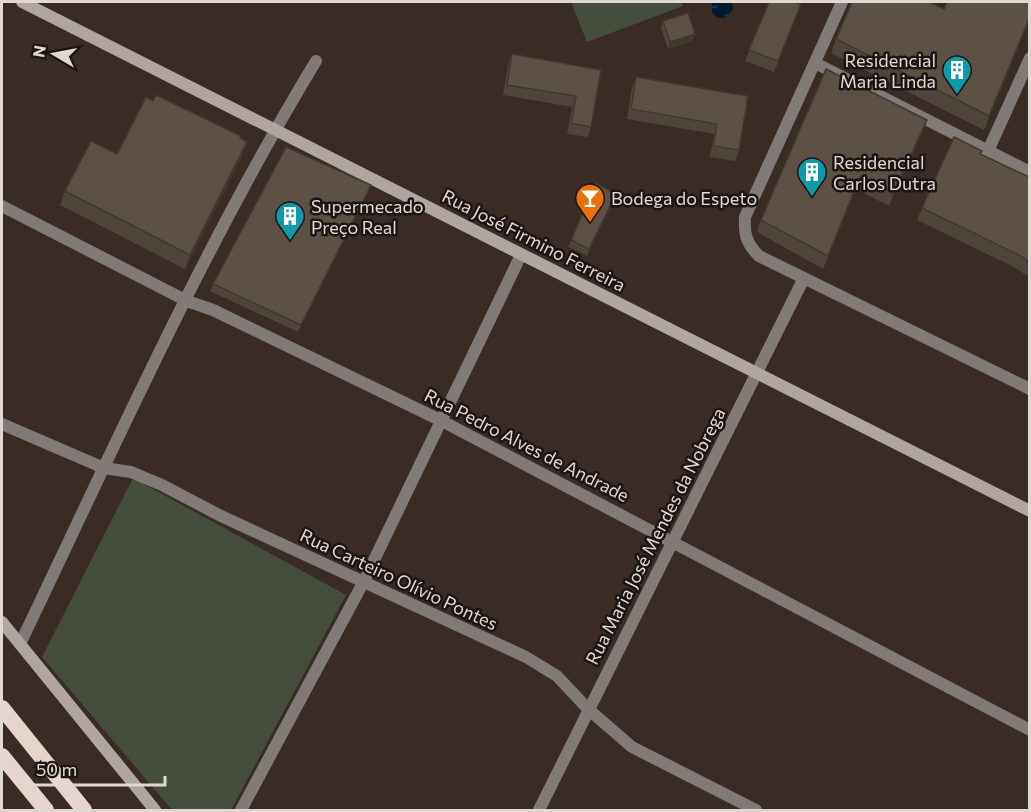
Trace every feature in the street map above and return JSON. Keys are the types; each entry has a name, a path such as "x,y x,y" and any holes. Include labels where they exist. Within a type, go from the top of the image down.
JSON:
{"highway":[{"path":"2,708 84,810"},
{"path":"2,756 46,810"}],"main road":[{"name":"Rua José Firmino Ferreira","path":"22,2 521,255 759,372 1029,511"},
{"path":"2,622 155,810"}],"street":[{"path":"842,2 745,217 744,234 749,246 759,256 1029,389"},
{"path":"988,151 1029,58"},
{"path":"20,644 187,301 275,130 316,62"},
{"path":"815,63 1029,172"},
{"name":"Rua Pedro Alves de Andrade","path":"2,206 187,301 213,310 440,420 1029,730"},
{"path":"241,810 363,583 521,255"},
{"name":"Rua Maria José Mendes da Nobrega","path":"539,810 804,278"},
{"name":"Rua Carteiro Olívio Pontes","path":"2,424 104,468 131,472 162,485 221,516 526,657 557,676 588,709 632,747 756,810"}],"green space":[{"path":"571,2 681,2 683,6 587,42"},
{"path":"133,478 346,595 231,810 172,810 42,657"}],"water":[{"path":"712,2 732,2 733,10 725,18 718,18 712,13"}],"building":[{"path":"769,2 801,4 778,61 749,50"},
{"name":"Residencial Maria Linda","path":"852,2 929,2 944,9 947,2 1029,2 1029,19 989,116 836,39"},
{"path":"688,13 695,34 670,42 663,21"},
{"path":"512,54 601,70 591,127 571,123 576,96 507,85"},
{"name":"Residencial Carlos Dutra","path":"826,69 927,120 893,193 860,176 828,256 761,220"},
{"path":"636,77 748,96 739,150 713,146 717,124 631,109"},
{"path":"156,95 241,136 240,138 247,142 190,255 65,191 91,141 117,154 146,97 153,101"},
{"path":"954,137 982,151 980,154 1029,177 1029,262 922,208"},
{"name":"Supermecado Preço Real","path":"286,147 371,185 301,325 213,284"},
{"name":"Bodega do Espeto","path":"596,183 616,194 589,249 571,240"}],"place":[{"name":"Residencial Maria Linda","path":"957,96"},
{"name":"Residencial Carlos Dutra","path":"812,198"},
{"name":"Bodega do Espeto","path":"590,224"},
{"name":"Supermecado Preço Real","path":"290,242"}]}
